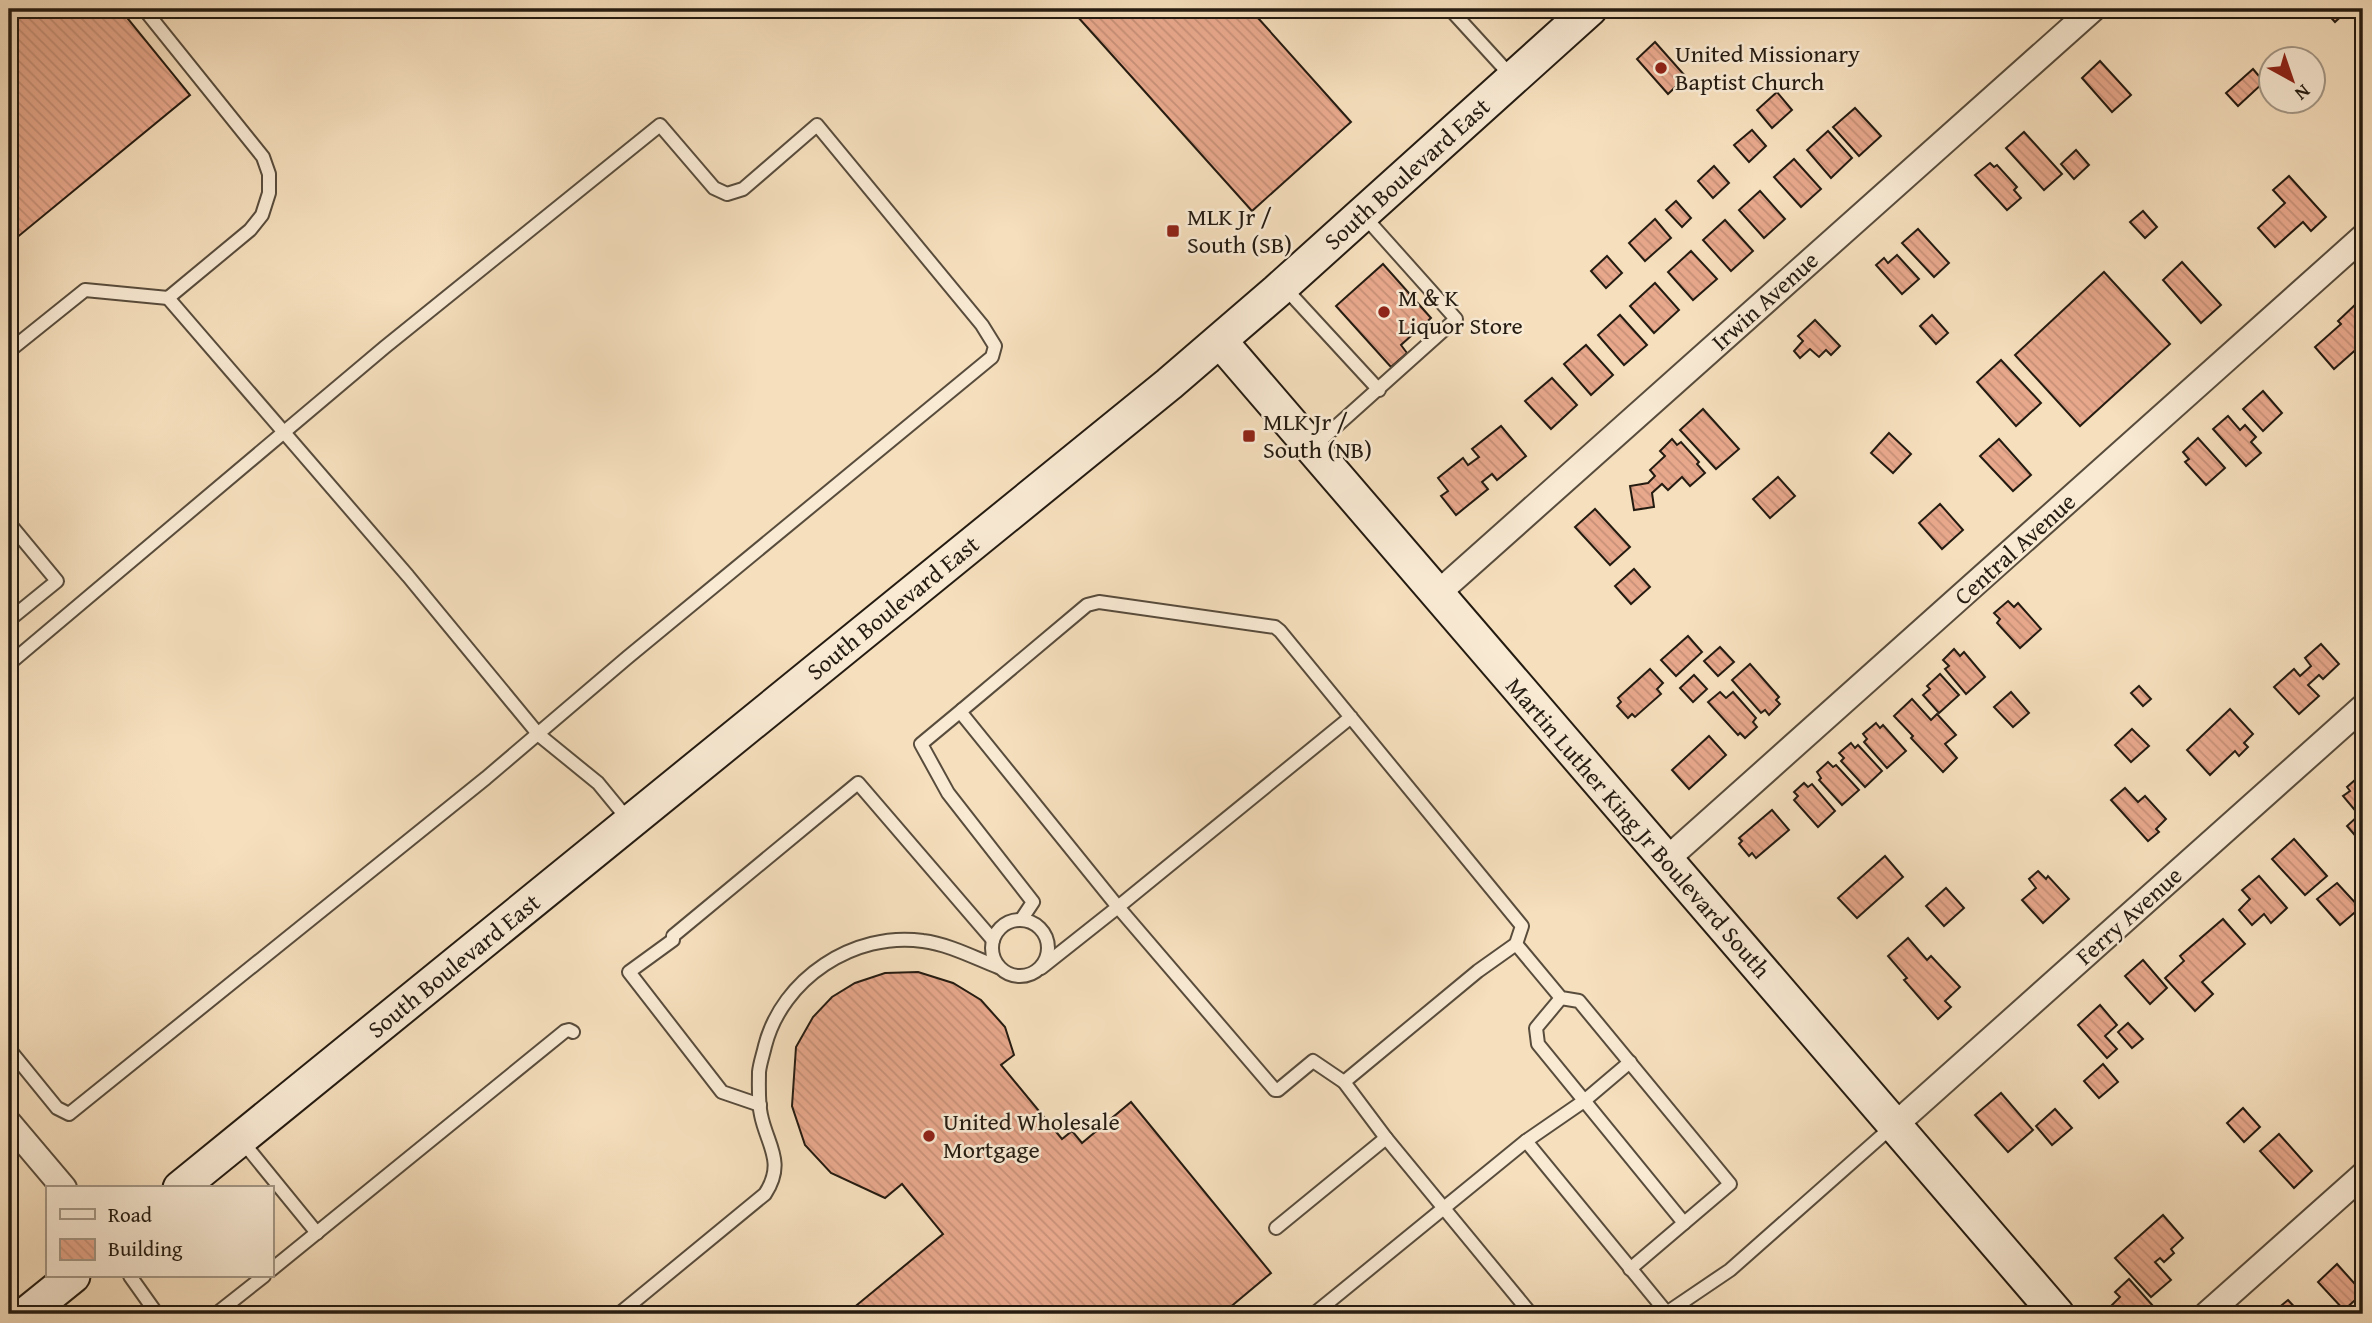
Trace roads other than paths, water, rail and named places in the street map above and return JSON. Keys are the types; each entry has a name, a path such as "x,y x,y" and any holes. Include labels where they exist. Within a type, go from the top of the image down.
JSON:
{"street":[{"name":"South Boulevard East","path":"182,1186 1158,393 1283,286 1590,9"},
{"name":"Irwin Avenue","path":"1437,594 2093,9"},
{"name":"Central Avenue","path":"1666,860 2363,237"},
{"name":"Martin Luther King Jr Boulevard South","path":"1220,341 2057,1314"},
{"name":"Ferry Avenue","path":"1895,1125 2363,707"},
{"path":"9,1123 62,1186"},
{"path":"2207,1314 2363,1175"},
{"path":"26,1314 71,1278"}],"lane":[{"path":"144,9 263,157 269,174 270,193 262,215 250,230 168,298"},
{"path":"1450,9 1513,78"},
{"path":"9,664 385,347 660,125 714,188 727,194 743,189 817,124 982,326 995,346 992,357 628,657 539,735 69,1114 57,1108 9,1049"},
{"path":"1312,448 1456,319 1362,214"},
{"path":"1283,286 1379,390"},
{"path":"9,351 85,290 168,298 285,432 539,735 598,783 630,822"},
{"path":"9,523 57,581 9,620"},
{"path":"998,967 993,959 993,940 1003,925 1021,919 1033,902 948,793 921,744 1087,605 1099,602 1275,627 1522,926 1516,944 1478,971 1344,1082"},
{"path":"962,710 963,718 1118,907 1272,1088 1278,1090 1314,1061 1344,1082 1386,1138 1531,1314"},
{"path":"619,1314 765,1194 775,1174 776,1158 761,1116 759,1068 769,1032 785,1003 810,974 845,952 884,940 924,941 998,967 1006,973 1024,977 1041,968 1118,907 1351,717"},
{"path":"760,1105 722,1092 629,972 673,940 673,936 858,783 993,940"},
{"path":"1021,919 1038,926 1048,942 1046,960 1041,968"},
{"path":"1516,944 1561,998 1579,1001 1730,1184 1630,1269"},
{"path":"1561,998 1536,1028 1538,1044 1684,1223"},
{"path":"273,1268 565,1031 573,1032"},
{"path":"1314,1314 1527,1141 1584,1101 1630,1062"},
{"path":"1527,1141 1666,1314 1730,1269 1895,1125"},
{"path":"1276,1228 1386,1138"},
{"path":"240,1139 317,1233"},
{"path":"131,1278 157,1314"},
{"path":"216,1314 261,1278"}],"place":[{"name":"United Missionary Baptist Church","path":"1661,68"},
{"name":"MLK Jr / South (SB)","path":"1173,231"},
{"name":"M & K Liquor Store","path":"1384,312"},
{"name":"MLK Jr / South (NB)","path":"1249,436"},
{"name":"United Wholesale Mortgage","path":"929,1136"}]}
